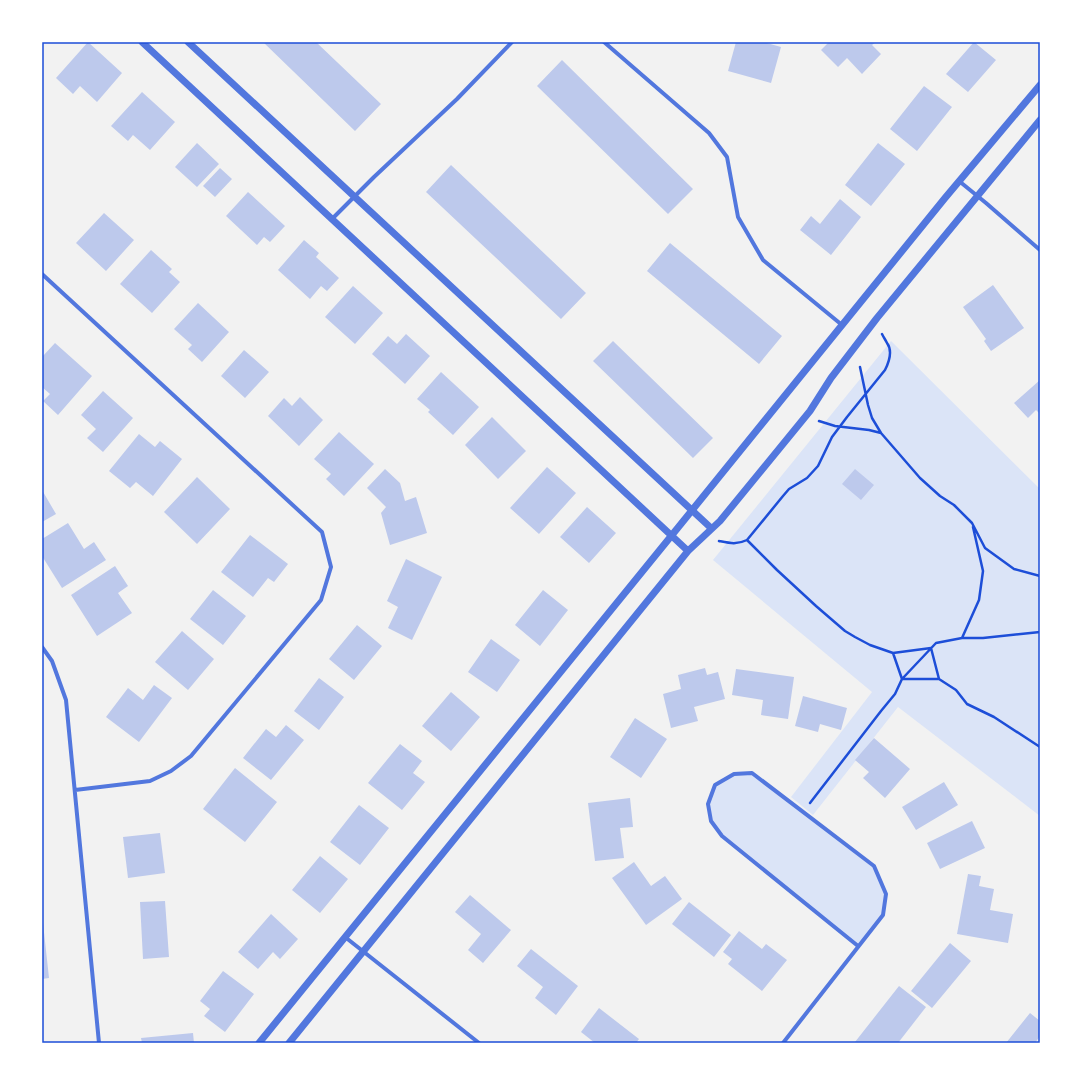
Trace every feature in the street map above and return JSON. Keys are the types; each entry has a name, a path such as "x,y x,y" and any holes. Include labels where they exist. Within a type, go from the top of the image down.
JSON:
{"street":[{"path":"142,42 688,551"},
{"path":"188,42 711,528"},
{"path":"332,219 457,99 512,42"},
{"path":"604,42 709,133 727,157 738,217 763,260 842,325"},
{"path":"259,1043 959,181 1040,85"},
{"path":"289,1043 688,551 720,521 810,411 840,366 1040,120"},
{"path":"959,181 1040,250"},
{"path":"42,274 322,532 331,567 321,600 191,756 171,771 150,781 75,790"},
{"path":"42,647 52,661 66,700 99,1043"},
{"path":"783,1043 883,915 886,894 874,866 752,773 734,774 715,785 708,804 711,821 722,836 858,946"},
{"path":"345,937 479,1043"}],"path":[{"path":"720,541 733,544 747,540 783,496 790,489 807,478 818,466 827,446 840,426 885,370 888,363 889,347 884,339"},
{"path":"860,367 872,418 881,433 920,478 940,496 954,505 972,523 985,548 1014,569 1040,576"},
{"path":"817,420 830,425 881,433"},
{"path":"962,638 979,600 983,571 972,523"},
{"path":"747,540 777,570 845,631 870,645 893,653 930,648"},
{"path":"803,812 895,694 902,680 936,643 945,640 962,638 983,638 1040,632"},
{"path":"930,648 939,679"},
{"path":"893,653 902,680"},
{"path":"902,680 939,679 956,690 967,704 994,717 1040,747"}],"shaded area":[{"path":"891,341 1040,489 1040,816 898,707 813,815 791,797 872,692 713,560"},
{"path":"752,773 874,866 886,894 883,915 858,946 722,836 711,821 708,804 715,785 734,774"}],"building":[{"path":"88,42 122,73 97,102 80,86 73,94 56,78"},
{"path":"263,42 316,42 381,104 355,131"},
{"path":"736,42 763,42 781,47 771,83 728,71"},
{"path":"829,42 876,42 872,45 881,54 862,74 847,58 838,67 821,50"},
{"path":"974,42 996,60 968,92 946,74"},
{"path":"562,60 693,189 668,214 537,86"},
{"path":"924,86 952,107 917,151 890,129"},
{"path":"142,92 175,122 150,150 133,135 128,141 111,126"},
{"path":"197,143 219,164 197,187 175,167"},
{"path":"878,143 905,164 871,206 845,185"},
{"path":"451,165 586,293 561,319 426,192"},
{"path":"220,168 232,179 215,197 203,186"},
{"path":"248,192 285,226 270,242 264,237 257,245 226,216"},
{"path":"840,199 861,217 831,255 800,230 811,216 820,224"},
{"path":"104,213 134,240 106,271 76,243"},
{"path":"304,240 319,253 316,257 339,278 327,291 321,286 310,299 278,270"},
{"path":"670,243 782,336 759,364 647,271"},
{"path":"151,250 172,269 169,272 180,282 152,313 120,284"},
{"path":"993,285 1024,328 991,351 984,341 986,339 963,307"},
{"path":"353,286 383,313 355,344 325,317"},
{"path":"198,303 229,332 202,362 188,349 192,345 174,329"},
{"path":"406,334 430,356 405,384 372,354 388,336 397,344"},
{"path":"613,341 713,438 693,458 593,361"},
{"path":"55,343 92,376 58,415 43,401 50,394 42,387 42,357"},
{"path":"244,350 269,372 245,398 221,376"},
{"path":"441,372 479,407 453,435 428,412 430,410 417,399"},
{"path":"1040,380 1040,414 1036,410 1028,418 1014,403"},
{"path":"103,391 133,418 103,452 87,438 96,429 81,415"},
{"path":"300,397 323,420 299,446 268,416 284,398 292,406"},
{"path":"492,417 526,451 498,479 465,445"},
{"path":"339,432 374,464 344,496 326,479 331,474 314,459"},
{"path":"139,434 155,447 160,441 182,459 153,496 136,482 130,488 109,471"},
{"path":"547,467 576,493 539,534 510,508"},
{"path":"385,469 400,483 405,501 416,497 427,533 390,545 381,513 386,507 367,488"},
{"path":"855,469 874,485 861,500 842,484"},
{"path":"197,477 230,509 197,544 164,512"},
{"path":"42,490 56,514 42,522"},
{"path":"587,507 616,533 589,563 560,537"},
{"path":"68,523 84,549 94,542 106,560 62,588 42,556 42,539"},
{"path":"250,535 288,564 274,582 268,578 253,597 221,572"},
{"path":"406,559 442,577 412,640 388,628 398,607 387,601"},
{"path":"115,566 128,586 118,593 132,613 97,636 71,595"},
{"path":"213,590 246,616 223,645 190,619"},
{"path":"543,590 568,610 540,646 515,625"},
{"path":"357,625 382,646 354,680 329,659"},
{"path":"182,631 214,659 188,690 155,662"},
{"path":"491,639 520,660 497,692 468,672"},
{"path":"705,668 707,675 718,672 725,699 694,707 698,721 671,728 663,694 681,689 678,675"},
{"path":"736,669 794,677 788,719 761,715 763,700 732,695"},
{"path":"319,678 344,697 319,730 294,711"},
{"path":"154,685 172,698 139,742 106,717 128,688 143,700"},
{"path":"451,692 480,717 451,751 422,726"},
{"path":"803,696 847,708 841,730 820,724 818,732 795,726"},
{"path":"635,718 667,739 641,778 610,757"},
{"path":"286,725 304,740 271,780 243,758 266,729 276,737"},
{"path":"874,738 910,769 885,798 863,778 869,772 855,760"},
{"path":"400,744 422,761 413,773 425,782 402,810 368,783"},
{"path":"235,768 277,802 245,842 203,809"},
{"path":"944,782 958,805 916,830 902,807"},
{"path":"630,798 633,827 620,828 624,858 595,861 588,803"},
{"path":"359,805 389,828 360,865 330,842"},
{"path":"972,821 985,848 940,869 927,843"},
{"path":"160,833 165,873 128,878 123,837"},
{"path":"320,856 348,879 320,913 292,890"},
{"path":"634,862 651,886 665,876 682,899 646,925 612,878"},
{"path":"968,874 981,876 979,886 994,889 990,910 1013,914 1008,943 957,934"},
{"path":"470,895 511,930 483,963 468,950 481,934 455,912"},
{"path":"165,901 169,957 143,959 140,902"},
{"path":"689,902 731,935 714,957 672,924"},
{"path":"271,914 298,939 280,959 273,952 258,969 238,952"},
{"path":"42,923 49,978 42,979"},
{"path":"739,931 762,949 766,944 787,960 762,991 728,964 732,959 723,952"},
{"path":"950,943 971,961 932,1008 911,991"},
{"path":"531,949 578,986 556,1015 535,998 543,987 517,966"},
{"path":"223,971 254,994 225,1032 204,1016 210,1009 200,1001"},
{"path":"899,986 926,1007 898,1043 855,1042"},
{"path":"599,1008 639,1039 636,1043 595,1043 581,1032"},
{"path":"1030,1013 1040,1021 1040,1036 1035,1043 1006,1043"},
{"path":"193,1033 194,1043 142,1043 141,1038"}]}
